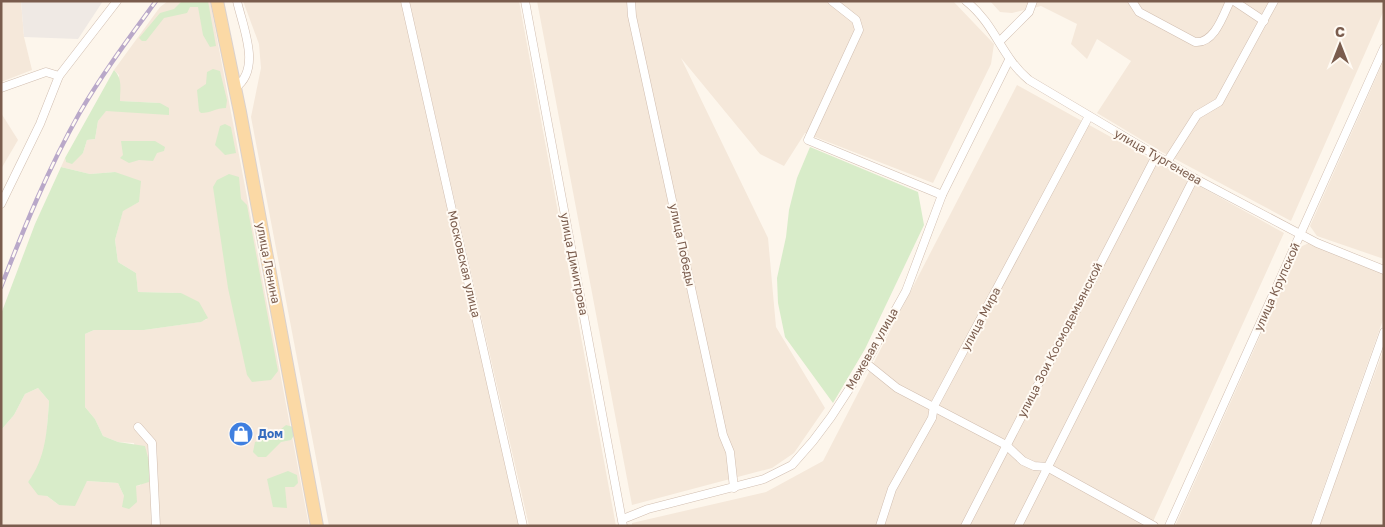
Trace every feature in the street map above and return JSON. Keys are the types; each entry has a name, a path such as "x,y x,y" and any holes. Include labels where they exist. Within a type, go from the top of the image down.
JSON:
{"main road":[{"name":"улица Ленина","path":"217,1 317,526"}],"street":[{"path":"1,204 40,124 59,76 117,1"},
{"path":"235,88 242,83 250,65 237,1"},
{"name":"Московская улица","path":"405,1 523,526"},
{"name":"улица Димитрова","path":"525,1 623,522"},
{"name":"улица Победы","path":"631,1 632,16 723,435 730,452 734,488"},
{"path":"832,1 856,20 859,30 808,140 942,195"},
{"name":"улица Тургенева","path":"966,1 990,25 1000,40 1009,60 1029,80 1194,178 1300,234 1384,270"},
{"path":"1000,40 1029,12 1033,1"},
{"path":"1132,1 1139,12 1195,42 1209,39 1232,1 1264,21"},
{"path":"1167,162 1197,115 1219,102 1274,1"},
{"name":"улица Крупской","path":"1169,526 1384,48"},
{"name":"Межевая улица","path":"623,522 648,509 764,479 792,465 831,417 866,363 906,291 942,195 1009,60"},
{"path":"1,88 46,72 59,76"},
{"name":"улица Мира","path":"880,526 892,489 932,418 934,406 1090,116"},
{"name":"улица Зои Космодемьянской","path":"965,526 1156,156"},
{"path":"1018,526 1194,178"},
{"path":"1315,526 1384,332"},
{"path":"866,363 897,388 1006,444 1023,461 1034,466 1047,466 1154,526"},
{"path":"138,427 152,443 156,526"}],"shaded area":[{"path":"1,1 21,1 24,37 32,70 1,82"},
{"path":"21,1 103,1 78,39 24,37"},
{"path":"168,1 210,1 309,526 1,526 1,430 14,415 25,394 38,388 49,401 46,445 38,469 28,482 59,505 87,481 118,483 124,496 136,486 141,485 134,443 118,442 103,436 95,419 85,407 85,334 94,330 144,330 200,322 207,319 181,293 138,292 136,273 118,262 115,240 123,210 139,202 115,172 90,174 61,167 65,158 66,162 83,153 87,140 95,139 98,121 106,110 169,114 160,103 119,101 119,75 114,70 160,7"},
{"path":"243,1 401,1 519,526 329,526 251,117 261,68 259,44"},
{"path":"409,1 519,1 616,526 529,526"},
{"path":"537,1 953,1 994,44 991,64 933,183 805,133 784,166 760,154 681,58 768,238 776,327 825,408 794,453 772,468 632,505"},
{"path":"990,1 1384,1 1384,10 1291,221 1162,152 1097,113 1131,61 1097,39 1087,59 1071,44 1077,24 1041,6 1012,13 1000,12"},
{"path":"1384,60 1384,259 1317,236 1310,226"},
{"path":"1017,85 1284,233 1151,526 632,526 632,523 766,492 823,461"},
{"path":"1,113 18,140 1,169"},
{"path":"1309,243 1384,274 1384,317 1310,526 1175,526 1300,247"},
{"path":"1384,349 1384,526 1318,526"}],"green space":[{"path":"182,1 208,1 216,46 210,47 203,35 198,7 190,7 187,13 164,18 146,41 142,41 139,38 160,13 174,9"},
{"path":"213,69 220,71 227,100 226,108 201,113 199,111 197,90 206,84 207,72"},
{"path":"114,70 120,81 120,101 160,103 169,108 169,115 106,111 98,121 95,139 87,140 83,153 72,164 66,162 65,158"},
{"path":"225,124 231,127 236,153 225,155 215,145 220,126"},
{"path":"121,141 155,141 165,147 164,151 157,153 153,161 139,160 129,163 120,158 123,155"},
{"path":"810,147 918,192 924,225 865,349 833,403 785,337 778,303 777,278 786,237 789,210 797,178"},
{"path":"61,167 90,174 115,172 141,181 139,202 123,211 115,240 118,262 136,273 138,292 181,293 199,302 208,318 201,322 144,330 94,330 85,334 85,407 95,419 103,436 118,442 145,446 151,469 149,482 136,486 137,502 129,509 122,507 124,496 118,483 87,481 75,506 59,505 47,496 38,495 28,482 42,454 47,423 49,401 38,388 25,394 14,415 1,430 1,314 35,224"},
{"path":"229,174 239,177 241,199 247,205 278,371 271,380 252,382 247,375 228,288 213,187 217,180"},
{"path":"286,425 293,427 295,434 291,440 281,442 266,457 258,457 253,452 255,442 270,438"},
{"path":"288,471 297,475 298,483 294,487 285,487 287,508 273,507 267,479"}],"railway":[{"path":"1,287 37,199 79,114 116,56 156,1"}],"place":[{"name":"Дом","path":"241,434"}]}
